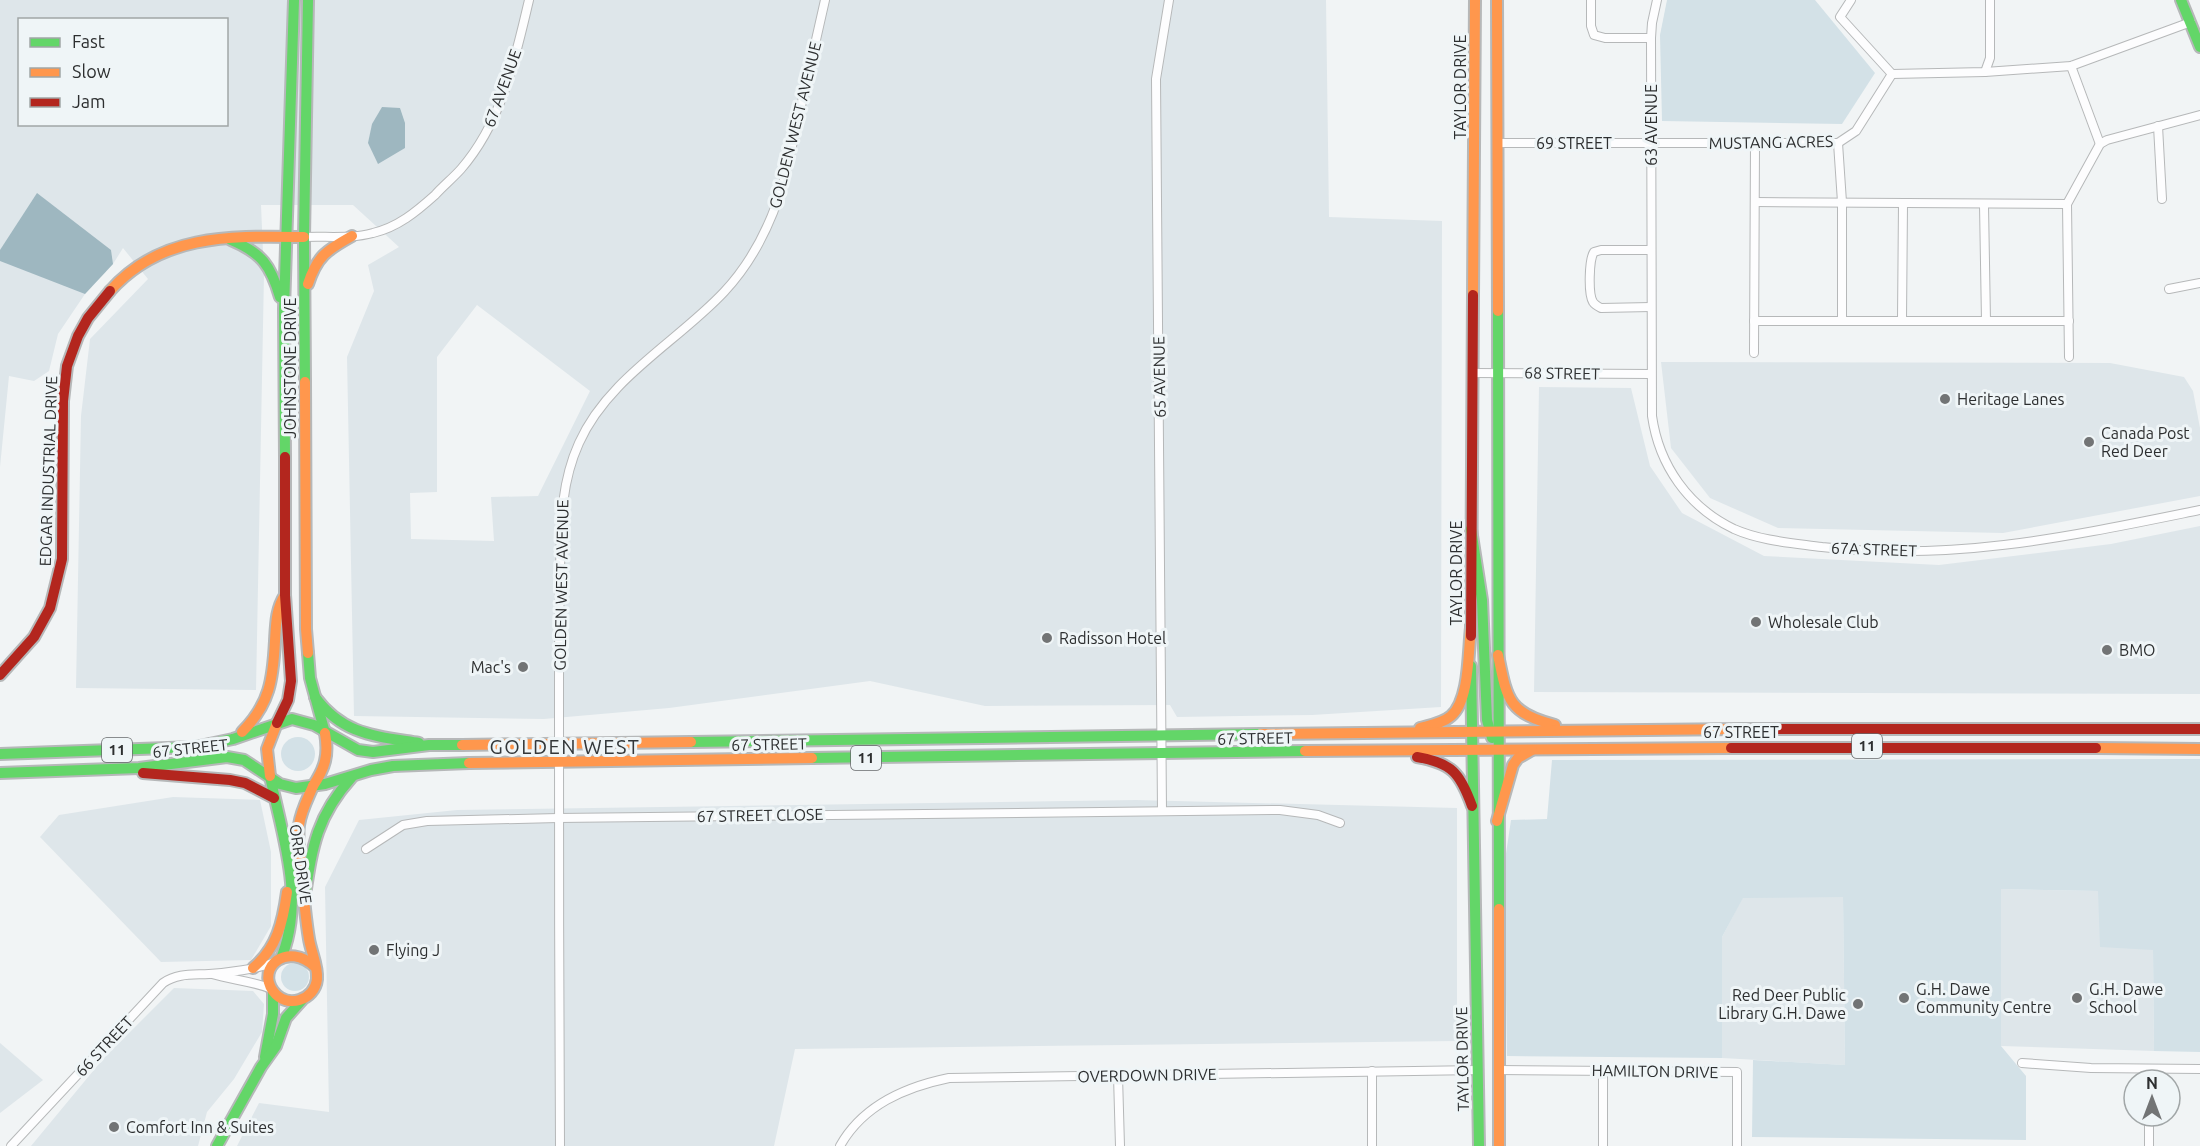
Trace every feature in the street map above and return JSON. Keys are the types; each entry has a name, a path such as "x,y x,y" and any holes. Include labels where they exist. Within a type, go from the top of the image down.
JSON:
{"main road":[{"name":"JOHNSTONE DRIVE","path":"277,723 288,700 291,681 285,595 284,309 294,0"},
{"name":"JOHNSTONE DRIVE","path":"308,0 304,237 306,629 310,678 325,734"},
{"name":"TAYLOR DRIVE","path":"1475,0 1471,731 1479,1146"},
{"path":"1497,0 1498,655 1494,731 1498,750 1499,1146"},
{"path":"2181,0 2195,28 2200,47"},
{"path":"304,296 312,268 320,255 352,236"},
{"name":"EDGAR INDUSTRIAL DRIVE","path":"0,675 34,638 53,598 62,559 63,400 66,377 70,355 92,310 120,279 153,257 184,244 226,237 304,237"},
{"path":"226,237 252,248 265,260 275,277 284,309"},
{"path":"1471,529 1481,581 1487,720 1494,731"},
{"path":"233,739 259,716 267,698 272,675 277,606 285,595"},
{"path":"1404,732 1435,724 1454,713 1463,692 1471,628"},
{"path":"1498,655 1504,684 1512,706 1529,718 1580,729"},
{"path":"315,697 323,710 348,729 362,734 429,745"},
{"path":"292,719 298,720 314,725 325,734 329,753 323,771 313,786 288,787 270,776 266,747 277,723 292,719"},
{"name":"67 STREET","path":"0,754 195,747 233,739 277,723"},
{"name":"67 STREET","path":"325,734 358,750 373,752 429,745 1162,734 1580,729 2200,729"},
{"name":"67 STREET","path":"313,786 368,770 408,765 559,762 1898,746 2200,749"},
{"path":"1497,821 1513,765 1534,749"},
{"path":"1380,751 1431,759 1453,768 1463,780 1472,806"},
{"name":"67 STREET","path":"0,773 112,770 163,766 224,757 245,760 270,776"},
{"path":"112,770 231,780 245,783 274,798"},
{"name":"ORR DRIVE","path":"270,776 286,850 293,924 288,947 280,958"},
{"path":"304,902 321,816 337,791 352,776"},
{"name":"ORR DRIVE","path":"313,786 299,826 304,902 315,967"},
{"path":"253,968 261,963 271,950 281,926 289,874"},
{"path":"217,1146 276,1046 286,1018 302,1000 313,992 316,986 315,967 304,956 289,954 280,958 269,974 273,991 273,1014 264,1063"},
{"path":"273,991 286,1001 302,1000"}],"street":[{"name":"67 AVENUE","path":"304,237 352,236 385,230 408,218 462,169 491,125 498,109 511,74 529,0"},
{"name":"GOLDEN WEST AVENUE","path":"560,1146 558,818 563,491 571,462 591,420 602,405 619,386 722,294 761,241 772,218 785,177 825,0"},
{"name":"65 AVENUE","path":"1162,754 1156,79 1169,0"},
{"path":"1591,0 1591,26 1594,35 1605,38 1651,38"},
{"name":"63 AVENUE","path":"1651,374 1651,38 1658,0"},
{"path":"1851,0 1840,16 1893,74 1985,72 2071,66 2195,28"},
{"path":"1985,72 1990,58 1990,0"},
{"path":"2071,66 2100,144"},
{"name":"MUSTANG ACRES","path":"1651,143 1838,143 1856,131 1893,74"},
{"path":"2069,357 2067,204 2100,144 2107,140 2200,115"},
{"path":"2158,126 2162,199"},
{"name":"69 STREET","path":"1497,143 1651,143"},
{"path":"1838,143 1842,202 1842,320"},
{"path":"1754,353 1755,144"},
{"path":"1755,202 2067,204"},
{"path":"1902,320 1903,204"},
{"path":"1984,205 1986,321"},
{"path":"1651,307 1601,308 1596,306 1591,298 1590,259 1594,252 1601,250 1652,250"},
{"path":"2169,289 2200,283"},
{"path":"1754,321 2069,321"},
{"name":"68 STREET","path":"1473,373 1651,374"},
{"name":"67A STREET","path":"1651,374 1655,432 1666,463 1676,480 1702,509 1721,522 1755,536 1797,544 1857,550 1909,552 1964,550 2049,540 2200,510"},
{"path":"1162,754 1162,811"},
{"name":"67 STREET CLOSE","path":"366,849 403,825 418,822 558,818 1162,811 1302,812 1318,814 1340,823"},
{"name":"66 STREET","path":"10,1146 163,983 179,975 210,974 253,968 267,965 280,958"},
{"name":"66 STREET","path":"210,974 230,980 258,983 273,991"},
{"path":"2022,1063 2122,1069"},
{"path":"2182,1069 2200,1069"},
{"name":"OVERDOWN DRIVE","path":"840,1146 852,1128 891,1096 931,1082 970,1077 1478,1070"},
{"name":"HAMILTON DRIVE","path":"1498,1070 1737,1072 1737,1146"},
{"path":"1372,1071 1372,1146"},
{"path":"1603,1071 1603,1146"},
{"path":"1118,1076 1120,1146"},
{"path":"2149,1128 2149,1146"}],"shaded area":[{"path":"0,0 1326,0 1329,217 1442,221 1441,707 1312,715 1177,717 1170,705 985,706 870,681 669,708 544,719 354,716 347,357 374,291 368,265 399,247 353,205 261,205 264,274 256,690 76,688 81,416 90,339 148,279 123,248 113,264 85,294 58,334 49,371 34,381 9,376 0,467","holes":["477,305 590,391 538,496 491,497 494,541 411,539 410,493 437,492 437,357"]},
{"path":"1667,0 1815,0 1875,73 1842,124 1662,121 1660,35"},
{"path":"1661,362 2110,363 2184,377 2193,391 2200,428 2200,496 2003,533 1778,528 1710,498 1671,448"},
{"path":"1539,387 1631,388 1650,466 1682,513 1764,556 1939,565 2111,544 2200,526 2200,694 1534,692"},
{"path":"298,737 310,742 315,754 310,766 298,771 286,766 281,754 286,742"},
{"path":"2200,759 2200,1052 2154,1051 2153,950 2100,947 2098,891 2001,889 2001,1046 2026,1076 2026,1140 1752,1137 1753,1060 1845,1065 1843,897 1743,898 1722,937 1722,1058 1507,1056 1504,867 1511,820 1547,819 1552,760"},
{"path":"173,797 260,800 271,852 271,926 251,960 161,962 40,837 59,815"},
{"path":"1136,800 1457,808 1457,1041 795,1049 774,1146 237,1146 259,1103 329,1112 325,887 359,820 457,810"},
{"name":"G.H. Dawe School","path":"2001,889 2098,891 2153,950 2154,1051 2001,1046"},
{"path":"1743,897 1843,897 1845,1065 1722,1058 1722,937"},
{"path":"295,963 305,967 309,977 305,987 295,991 285,987 281,977 285,967"},
{"path":"174,988 253,991 264,1004 262,1032 234,1079 207,1112 198,1146 31,1146 103,1059"},
{"path":"0,1043 43,1080 0,1113"}],"water":[{"path":"382,107 400,108 405,123 405,148 378,164 368,143 372,124"},
{"path":"37,193 111,250 113,264 85,294 0,261 0,250"}],"traffic: fast":[{"path":"285,457 284,309 294,0"},
{"path":"305,382 304,237 308,0"},
{"path":"2181,0 2200,47"},
{"path":"231,240 250,250 264,262 273,277 280,297"},
{"path":"1498,311 1499,909"},
{"path":"1471,529 1482,600 1487,720 1492,738"},
{"path":"308,653 310,678 325,733"},
{"path":"1471,666 1479,1146"},
{"path":"315,697 337,719 361,732 419,743"},
{"path":"0,754 195,747 233,739 292,719 314,725 358,750 373,752 429,745 462,745"},
{"path":"691,742 1261,734"},
{"path":"812,758 1305,751"},
{"path":"0,773 139,768 227,757 244,760 280,784 296,788 325,784 393,766 469,763"},
{"path":"270,776 285,843 291,889 292,911 289,934 282,956"},
{"path":"304,902 317,835 330,806 352,777"},
{"path":"265,1057 273,1014 273,992"},
{"path":"217,1146 261,1067 276,1046 286,1018 302,1000"}],"traffic: slow":[{"path":"1473,295 1475,0"},
{"path":"1497,0 1498,311"},
{"path":"308,284 319,260 336,245 352,236"},
{"path":"110,291 130,272 152,258 175,248 225,238 304,237"},
{"path":"305,382 308,653"},
{"path":"242,732 259,711 268,690 273,667 277,617 285,595"},
{"path":"1420,728 1437,724 1451,716 1457,709 1465,687 1471,628"},
{"path":"1498,655 1504,683 1512,702 1528,715 1555,725"},
{"path":"270,776 267,749 277,723"},
{"path":"1261,734 1743,729"},
{"path":"313,786 325,761 325,733"},
{"path":"462,745 691,742"},
{"path":"1305,751 1731,748"},
{"path":"2096,748 2200,749"},
{"path":"1497,821 1513,765 1518,758 1532,750"},
{"path":"469,763 812,758"},
{"path":"313,786 301,815 298,835 306,921 316,969 317,979 315,986 306,997 293,1001 279,997 269,982 272,966 285,957 295,956 315,967"},
{"path":"253,968 273,943 283,914 287,892"},
{"path":"1499,909 1499,1146"}],"traffic: jam":[{"path":"0,675 34,637 50,608 62,559 63,401 67,366 78,336 88,318 110,291"},
{"path":"1471,636 1473,295"},
{"path":"277,723 288,700 291,681 285,595 285,457"},
{"path":"1743,729 2200,729"},
{"path":"1731,748 2096,748"},
{"path":"1417,757 1429,759 1453,771 1463,785 1472,806"},
{"path":"143,773 230,780 245,783 274,798"}],"place":[{"name":"Heritage Lanes","path":"1945,399"},
{"name":"Canada Post Red Deer","path":"2089,442"},
{"name":"Wholesale Club","path":"1756,622"},
{"name":"Radisson Hotel","path":"1047,638"},
{"name":"BMO","path":"2107,650"},
{"name":"Mac's","path":"523,667"},
{"name":"Flying J","path":"374,950"},
{"name":"G.H. Dawe Community Centre","path":"1904,998"},
{"name":"G.H. Dawe School","path":"2077,998"},
{"name":"Red Deer Public Library G.H. Dawe","path":"1858,1004"},
{"name":"Comfort Inn & Suites","path":"114,1127"}],"district":[{"name":"GOLDEN WEST","path":"565,747"}]}
